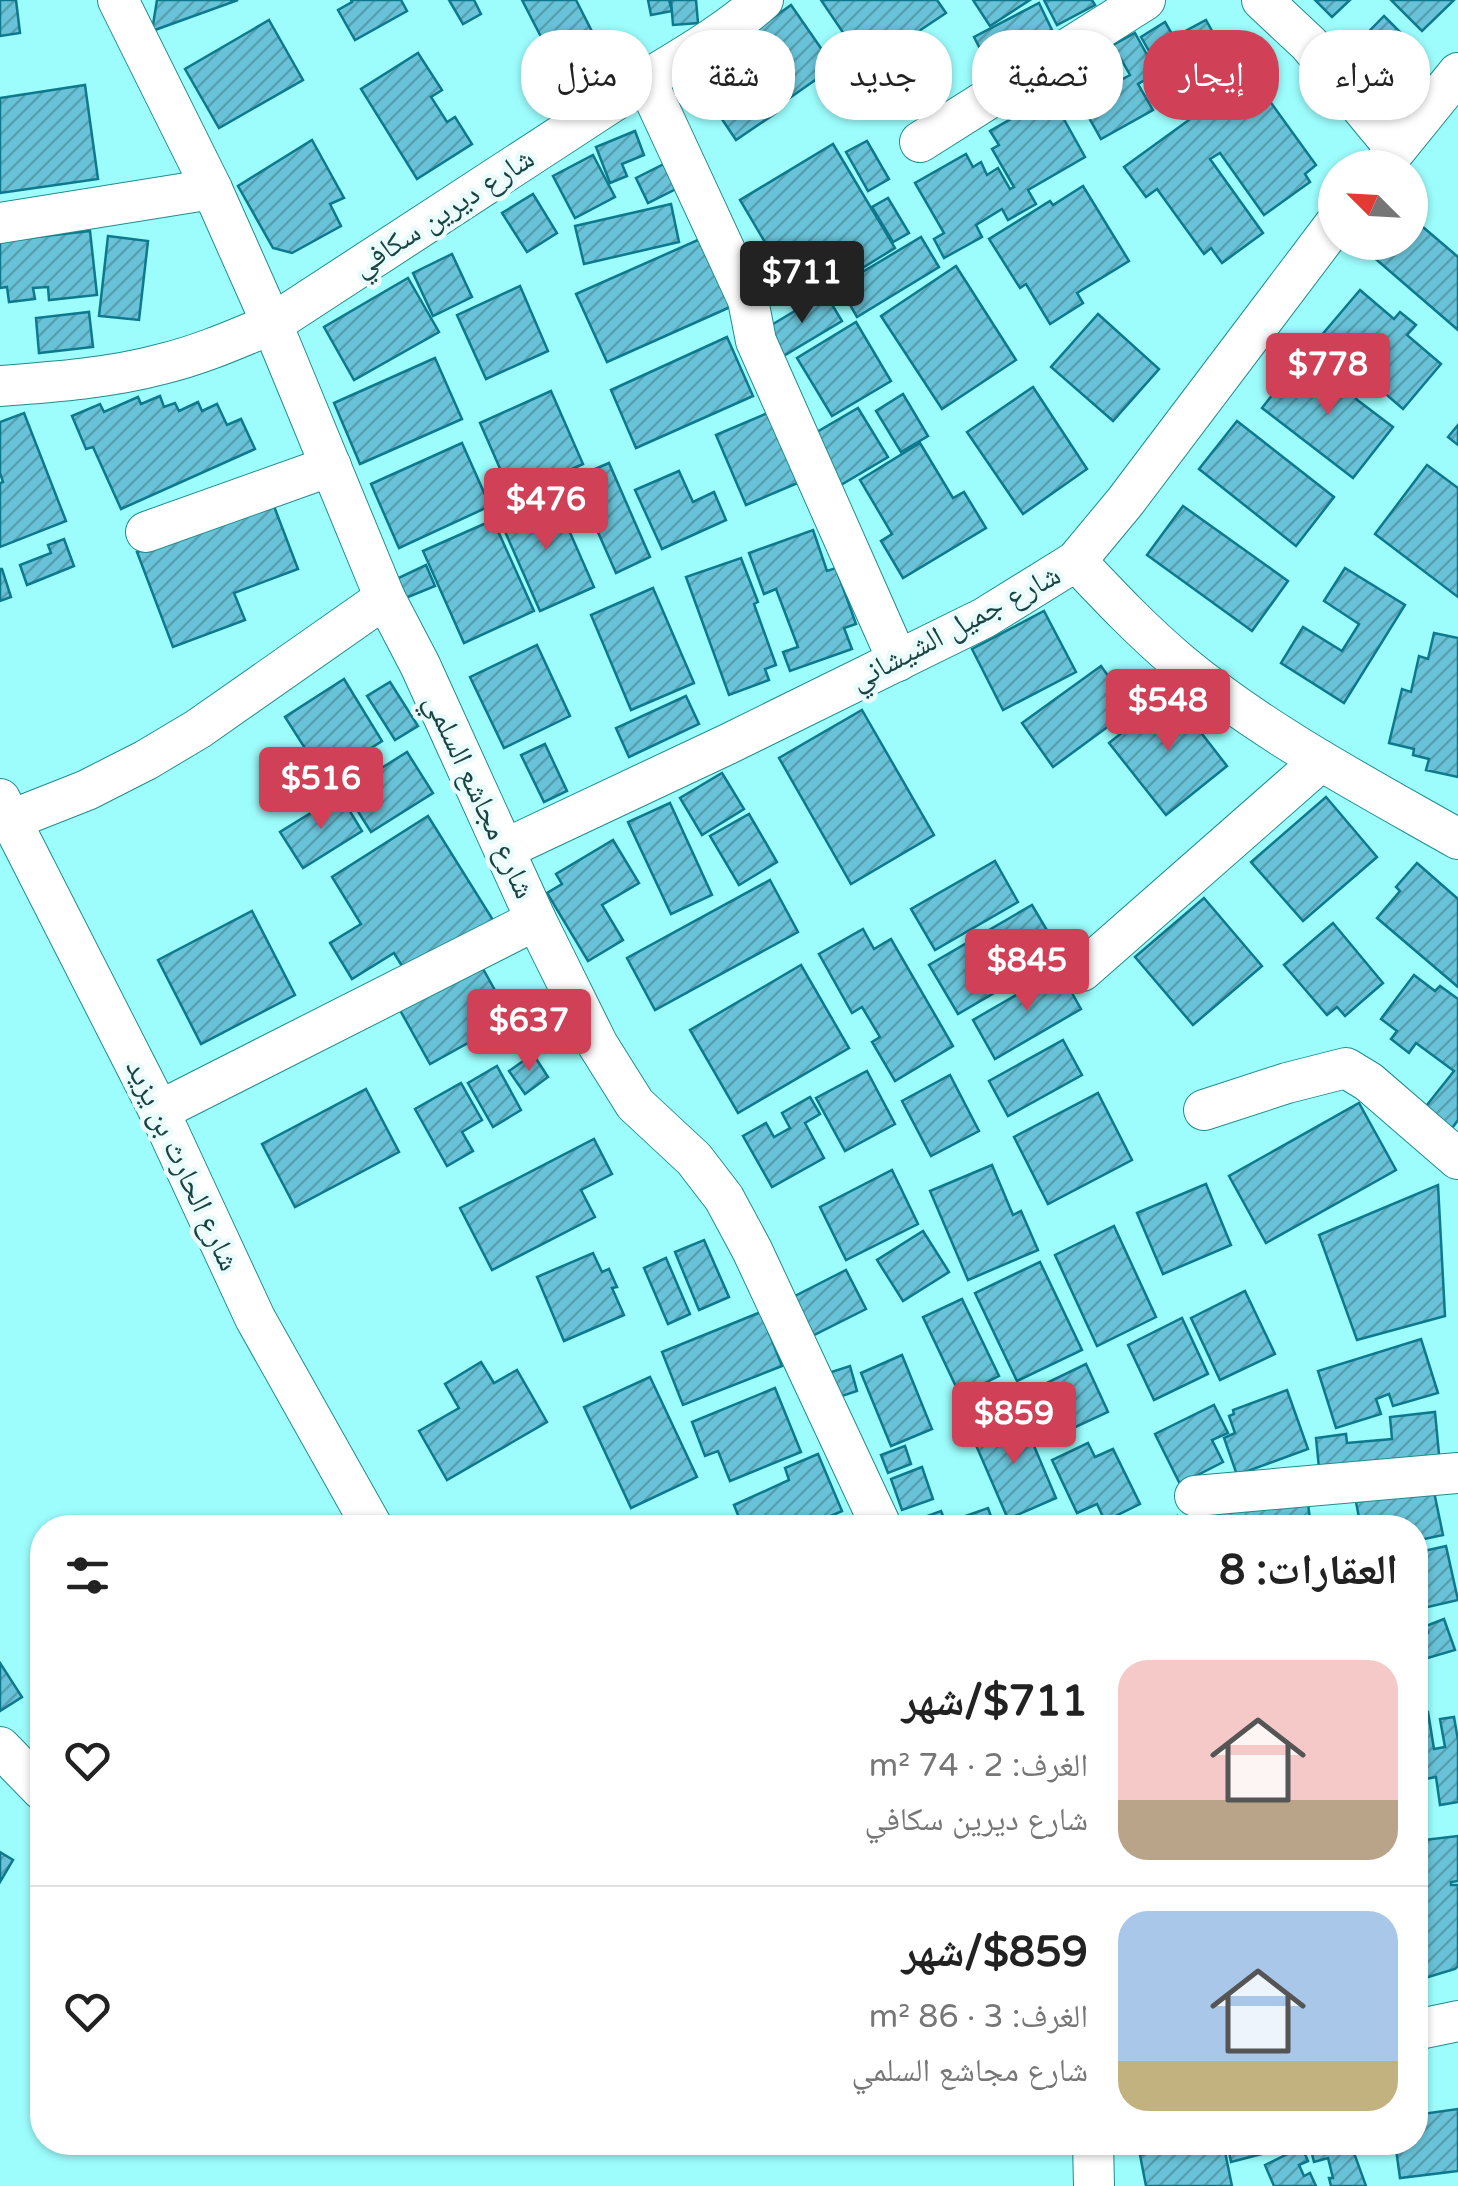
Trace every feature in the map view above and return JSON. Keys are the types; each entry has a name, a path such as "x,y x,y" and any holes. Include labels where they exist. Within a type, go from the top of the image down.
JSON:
{"street":[{"name":"شارع ديرين سكافي","path":"652,76 743,18 762,0"},
{"path":"920,142 1145,0"},
{"path":"1262,0 1309,44 1383,150"},
{"name":"شارع مجاشع السلمي","path":"128,10 272,324 385,598 598,1045 636,1104 694,1158 724,1198 876,1515"},
{"path":"1395,150 1458,73"},
{"path":"652,93 748,300 756,341 898,661"},
{"name":"شارع ديرين سكافي","path":"0,386 50,383 161,364 272,324 585,120"},
{"path":"0,223 212,189"},
{"name":"شارع جميل الشيشاني","path":"505,849 984,618 1076,561 1318,247"},
{"path":"146,532 331,466"},
{"path":"1076,561 1180,663 1321,761 1458,839"},
{"path":"6,810 86,790 172,744 385,598"},
{"path":"1082,970 1321,761"},
{"name":"شارع الحارث بن يزيد","path":"6,810 159,1111 255,1318 366,1515"},
{"path":"159,1111 536,920"},
{"path":"1204,1110 1346,1068 1369,1082 1458,1159"},
{"path":"1194,1496 1458,1473"},
{"path":"0,1747 30,1778"},
{"path":"1428,2027 1458,2021"},
{"path":"1094,2155 1094,2186"}],"building":[{"path":"0,0 16,0 20,33 0,36"},
{"path":"157,0 238,0 152,31"},
{"path":"351,0 401,0 407,11 355,40 338,10"},
{"path":"449,0 474,0 481,14 463,24"},
{"path":"522,0 576,0 591,30 537,30"},
{"path":"648,0 669,0 672,11 651,15"},
{"path":"671,0 696,0 698,23 673,25"},
{"path":"821,0 937,0 946,13 920,30 841,30"},
{"path":"973,0 1030,0 990,26"},
{"path":"1044,0 1092,0 1095,5 1057,25"},
{"path":"1315,0 1350,0 1332,17"},
{"path":"1391,0 1454,0 1423,30"},
{"path":"1039,3 1052,30 987,30"},
{"path":"791,5 815,40 815,80 795,94 795,30 756,30"},
{"path":"1384,16 1398,30 1370,30"},
{"path":"269,20 303,80 219,128 185,69"},
{"path":"1206,20 1212,30 1187,30"},
{"path":"1165,22 1170,30 1152,30"},
{"path":"1135,33 1143,48 1143,81 1138,84 1143,93 1143,116 1101,139 1090,120 1123,120 1123,79 1130,75 1123,63 1123,40"},
{"path":"418,53 442,90 431,97 447,122 455,117 472,144 417,179 361,89"},
{"path":"85,85 98,179 0,193 0,98"},
{"path":"1279,114 1316,165 1305,174 1310,182 1264,215 1220,153 1210,159 1263,233 1222,263 1211,248 1204,254 1157,189 1146,197 1124,167 1189,120 1279,120"},
{"path":"723,120 766,120 736,140"},
{"path":"1009,120 1064,120 1085,157 1028,190 1036,204 1008,220 1002,209 976,225 982,237 944,258 934,239 944,233 915,183 966,154 973,167 981,162 987,175 998,168 1010,189 1014,187 992,149 999,145 990,131"},
{"path":"635,131 644,155 622,164 627,176 610,183 596,147"},
{"path":"312,140 344,198 330,204 341,226 292,253 273,248 238,186"},
{"path":"867,141 889,179 868,191 846,152"},
{"path":"833,144 895,248 802,305 740,200"},
{"path":"593,155 615,197 575,218 553,176"},
{"path":"666,163 678,188 648,203 636,178"},
{"path":"1083,186 1129,261 1077,293 1083,303 1050,324 1026,284 1020,288 989,239 1050,201 1053,205"},
{"path":"533,194 557,233 527,252 502,213"},
{"path":"888,198 909,233 893,242 872,207"},
{"path":"671,204 679,242 584,264 575,226"},
{"path":"90,231 97,295 49,300 48,287 33,288 35,299 9,302 7,287 0,288 0,241"},
{"path":"1428,231 1458,257 1458,330 1377,260 1428,260"},
{"path":"108,236 148,241 139,320 99,316"},
{"path":"707,236 737,304 607,362 576,294"},
{"path":"921,237 939,267 857,317 839,286"},
{"path":"452,254 472,297 433,316 413,273"},
{"path":"956,266 1016,360 942,409 881,316"},
{"path":"408,278 439,332 354,380 324,327"},
{"path":"520,286 548,351 486,379 457,315"},
{"path":"1360,290 1394,319 1400,312 1416,325 1407,335 1441,364 1403,409 1320,337"},
{"path":"825,293 842,321 780,358 763,330"},
{"path":"89,312 93,347 39,353 36,318"},
{"path":"1098,314 1159,369 1113,421 1051,367"},
{"path":"856,322 891,381 832,416 797,358"},
{"path":"727,337 753,396 636,448 611,390"},
{"path":"435,358 462,419 360,464 334,403"},
{"path":"1301,358 1342,389 1346,384 1360,394 1356,399 1393,427 1353,478 1262,408"},
{"path":"1033,387 1087,469 1023,514 967,432"},
{"path":"551,391 583,464 512,496 480,423"},
{"path":"903,394 928,436 901,452 876,411"},
{"path":"160,396 164,407 175,403 179,411 198,402 202,411 217,404 227,425 241,419 255,449 121,509 93,447 86,449 72,416 100,404 104,412 138,397 141,404"},
{"path":"858,408 888,457 834,489 805,439"},
{"path":"777,409 807,479 746,505 716,435"},
{"path":"24,413 66,521 0,547 0,422"},
{"path":"1237,421 1334,497 1296,546 1199,469"},
{"path":"1458,425 1458,445 1448,437"},
{"path":"462,443 490,506 399,548 371,484"},
{"path":"920,443 953,498 964,492 986,528 903,578 881,541 892,534 860,480"},
{"path":"609,463 650,557 616,573 574,478"},
{"path":"1427,465 1458,488 1458,597 1375,534"},
{"path":"679,471 693,502 714,492 726,520 662,549 635,490"},
{"path":"553,494 594,587 540,611 499,518"},
{"path":"272,501 298,569 234,593 245,620 173,647 137,552"},
{"path":"1183,506 1288,581 1252,631 1147,555"},
{"path":"493,520 534,611 464,643 423,551"},
{"path":"813,530 827,571 836,568 856,624 844,628 852,649 790,671 783,652 798,647 776,589 764,594 749,553"},
{"path":"64,539 74,566 27,585 20,565 51,553 48,545"},
{"path":"741,558 776,665 765,669 769,680 729,695 686,577"},
{"path":"426,565 435,586 401,600 392,581"},
{"path":"1345,568 1405,605 1344,703 1281,663 1303,627 1342,651 1359,624 1324,601"},
{"path":"0,569 11,597 0,601"},
{"path":"653,588 694,683 631,710 591,615"},
{"path":"1044,611 1076,672 1003,710 972,649"},
{"path":"1434,633 1458,638 1458,777 1426,770 1429,759 1413,755 1414,749 1389,743 1402,689 1411,692 1419,656 1428,659"},
{"path":"537,645 570,716 504,748 470,677"},
{"path":"1101,666 1132,709 1053,767 1022,723"},
{"path":"344,679 382,741 324,778 285,717"},
{"path":"390,682 418,726 395,740 367,696"},
{"path":"1171,694 1227,766 1166,815 1109,743"},
{"path":"686,696 699,724 629,757 616,728"},
{"path":"862,710 934,835 851,884 779,758"},
{"path":"545,744 567,791 544,802 521,755"},
{"path":"407,752 433,793 371,832 345,791"},
{"path":"722,773 744,809 702,835 680,798"},
{"path":"340,795 362,831 303,868 280,832"},
{"path":"1326,797 1377,857 1303,921 1251,862"},
{"path":"670,803 712,895 671,914 628,822"},
{"path":"749,814 777,862 739,885 710,836"},
{"path":"428,816 493,920 407,974 394,953 352,979 330,943 361,924 332,877"},
{"path":"613,840 639,883 602,905 623,940 588,961 547,893 562,884 556,874"},
{"path":"995,861 1018,902 935,950 911,909"},
{"path":"1417,863 1458,899 1458,987 1377,918"},
{"path":"770,880 798,932 655,1010 627,958"},
{"path":"1204,898 1262,966 1193,1025 1135,957"},
{"path":"1032,905 1061,954 958,1014 929,965"},
{"path":"252,911 295,995 201,1044 158,960"},
{"path":"1333,923 1383,983 1345,1016 1337,1007 1327,1015 1284,965"},
{"path":"863,929 874,949 891,939 953,1046 895,1081 872,1042 880,1037 862,1007 852,1013 819,954"},
{"path":"477,958 511,1019 430,1064 396,1003"},
{"path":"801,965 849,1048 738,1113 690,1030"},
{"path":"1059,970 1081,1009 995,1059 973,1020"},
{"path":"1414,975 1435,991 1440,986 1458,999 1458,1120 1450,1131 1423,1110 1454,1071 1416,1043 1409,1053 1391,1039 1397,1031 1381,1019"},
{"path":"1063,1040 1082,1075 1008,1116 989,1081"},
{"path":"533,1054 548,1077 525,1094 509,1071"},
{"path":"497,1066 521,1110 493,1127 468,1083"},
{"path":"867,1071 895,1124 845,1151 816,1098"},
{"path":"950,1075 979,1131 931,1156 902,1101"},
{"path":"461,1083 482,1120 462,1132 473,1151 447,1166 415,1109"},
{"path":"366,1089 399,1152 295,1207 262,1144"},
{"path":"1098,1093 1132,1160 1048,1204 1014,1137"},
{"path":"810,1097 820,1114 805,1123 824,1158 772,1187 743,1136 766,1123 774,1137 790,1128 782,1113"},
{"path":"1359,1103 1396,1170 1266,1243 1229,1176"},
{"path":"594,1139 612,1174 581,1190 595,1217 492,1270 460,1208"},
{"path":"992,1165 1013,1215 1021,1211 1038,1250 968,1280 930,1191"},
{"path":"892,1170 918,1224 846,1260 820,1207"},
{"path":"1206,1184 1231,1245 1163,1274 1137,1213"},
{"path":"1438,1185 1445,1316 1357,1340 1319,1235"},
{"path":"1114,1226 1156,1317 1097,1346 1055,1255"},
{"path":"923,1231 949,1272 903,1301 877,1260"},
{"path":"704,1240 729,1297 699,1310 675,1252"},
{"path":"593,1253 602,1272 609,1269 617,1287 612,1288 624,1315 564,1341 537,1277"},
{"path":"666,1258 690,1314 668,1324 644,1268"},
{"path":"1040,1262 1082,1350 1017,1381 975,1293"},
{"path":"846,1270 866,1309 812,1336 793,1297"},
{"path":"1245,1291 1275,1354 1220,1380 1191,1318"},
{"path":"962,1299 999,1376 960,1395 923,1317"},
{"path":"761,1312 782,1366 683,1405 662,1352"},
{"path":"1182,1318 1208,1374 1154,1400 1128,1345"},
{"path":"1421,1339 1438,1393 1393,1406 1389,1394 1376,1399 1381,1414 1336,1428 1318,1371"},
{"path":"902,1355 932,1429 891,1446 861,1373"},
{"path":"481,1362 494,1383 517,1370 547,1422 447,1480 419,1431 459,1408 445,1384"},
{"path":"1086,1364 1108,1412 1056,1436 1034,1389"},
{"path":"850,1366 857,1391 830,1400 822,1375"},
{"path":"650,1377 697,1477 631,1508 584,1407"},
{"path":"775,1388 801,1452 730,1481 718,1451 705,1456 692,1422"},
{"path":"1287,1390 1308,1449 1237,1475 1224,1438 1235,1433 1229,1416 1234,1414 1233,1410"},
{"path":"1214,1405 1228,1433 1212,1440 1223,1462 1180,1484 1155,1434"},
{"path":"1435,1412 1440,1465 1320,1478 1316,1438 1346,1434 1347,1443 1392,1439 1390,1417"},
{"path":"1021,1415 1056,1498 1017,1515 1006,1515 972,1436"},
{"path":"1088,1443 1095,1457 1113,1449 1140,1504 1117,1515 1102,1515 1097,1504 1077,1513 1052,1460"},
{"path":"905,1446 911,1464 888,1473 881,1455"},
{"path":"818,1454 842,1511 833,1515 738,1515 734,1505 789,1480 785,1468"},
{"path":"922,1467 933,1499 902,1510 891,1479"},
{"path":"1433,1487 1443,1535 1428,1538 1428,1515 1358,1515 1356,1502"},
{"path":"1307,1495 1309,1515 1213,1515 1212,1507"},
{"path":"988,1508 990,1515 968,1515"},
{"path":"1446,1546 1458,1600 1428,1607 1428,1550"},
{"path":"1444,1619 1455,1650 1428,1658 1428,1625"},
{"path":"0,1663 22,1697 0,1711"},
{"path":"1428,1712 1434,1749 1445,1747 1440,1719 1454,1717 1458,1802 1440,1805 1436,1777 1428,1779"},
{"path":"1458,1836 1458,1881 1451,1885 1458,1885 1458,1966 1428,1977 1428,1839"},
{"path":"0,1852 13,1860 0,1882"},
{"path":"1458,2109 1458,2171 1400,2178 1397,2155 1428,2155 1428,2113"},
{"path":"1140,2155 1226,2155 1232,2186 1146,2186"},
{"path":"1230,2155 1258,2155 1231,2162"},
{"path":"1286,2155 1305,2155 1308,2161 1299,2165 1304,2176 1310,2173 1316,2186 1274,2186 1265,2165"},
{"path":"1312,2155 1355,2155 1366,2186 1331,2186 1328,2158 1314,2162"}]}
